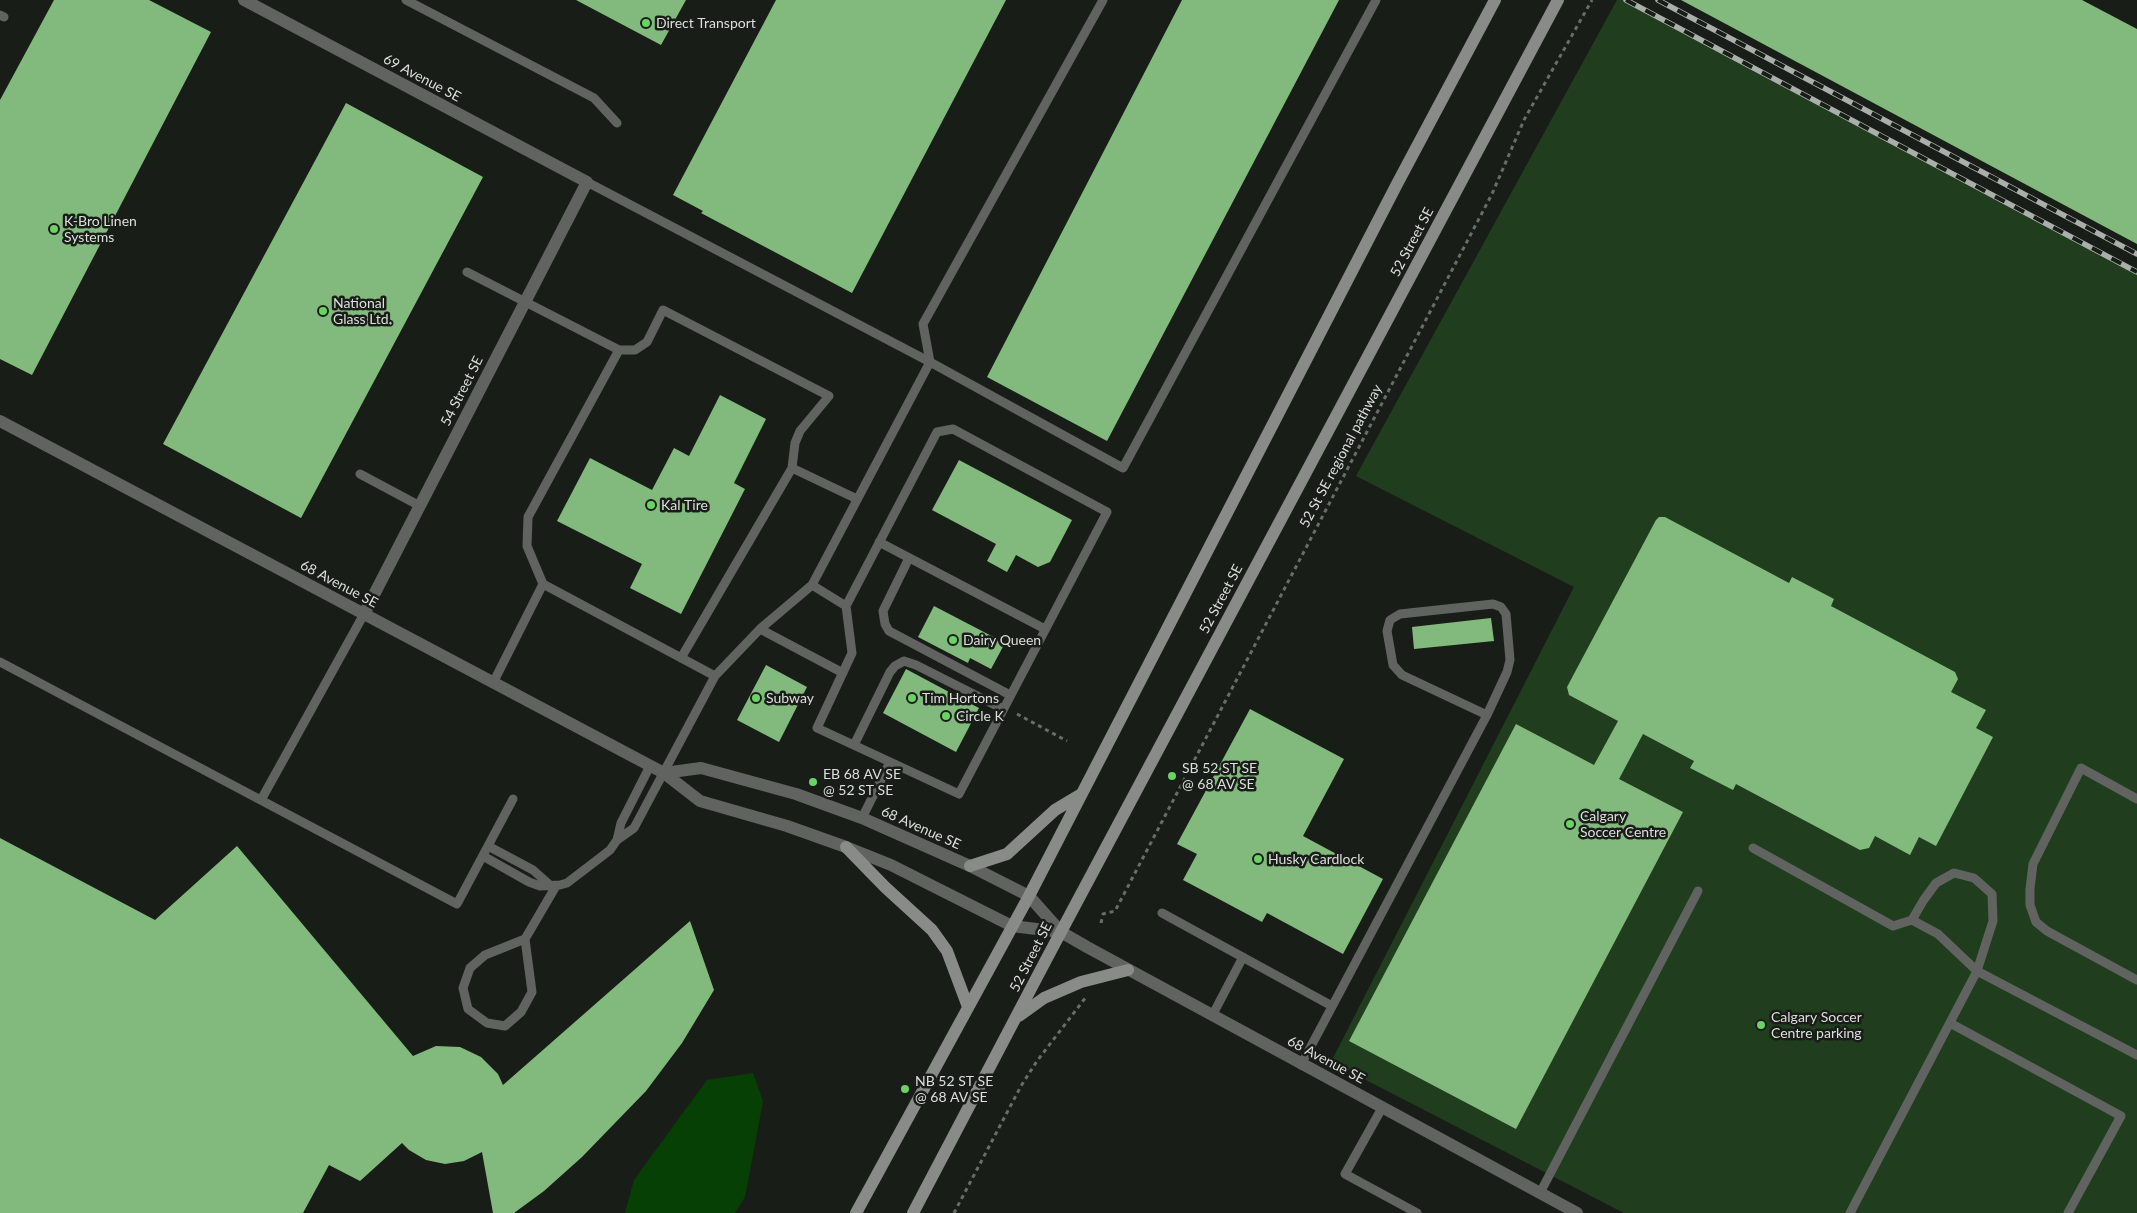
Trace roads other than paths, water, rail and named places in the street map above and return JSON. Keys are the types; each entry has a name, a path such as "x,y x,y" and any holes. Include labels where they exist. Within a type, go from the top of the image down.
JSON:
{"main road":[{"path":"856,1213 1029,896 1397,184 1495,0"},
{"name":"52 Street SE","path":"913,1213 1558,0"},
{"path":"970,866 1007,854 1055,810 1080,795"},
{"path":"846,847 885,887 932,930 947,951 968,1007"},
{"path":"1017,1017 1044,998 1081,982 1128,970"}],"street":[{"name":"69 Avenue SE","path":"244,0 587,182"},
{"name":"54 Street SE","path":"364,614 587,182"},
{"name":"68 Avenue SE","path":"0,421 664,773 700,801 787,826 891,865 1012,926 1061,932"},
{"name":"68 Avenue SE","path":"664,773 701,768 796,794 862,818 970,866 1029,896 1061,932 1212,1016 1577,1213"}],"lane":[{"path":"406,0 594,98 617,123"},
{"path":"587,182 930,362 1123,468 1376,0"},
{"path":"483,856 529,882 540,886 553,886 567,883 610,850 618,840 634,828 715,676 760,629 812,585 930,362 923,324 1101,1"},
{"path":"467,272 619,350 635,350 647,342 663,310 829,396 800,431 795,443 792,468 682,658"},
{"path":"619,350 528,517 527,546 543,584 715,676"},
{"path":"953,429 1107,512 959,794 817,728 852,653 846,606 879,542 937,432 953,429"},
{"path":"792,468 857,499"},
{"path":"360,474 420,506"},
{"path":"879,542 1046,629"},
{"path":"909,558 882,611 882,618 889,631 1010,696"},
{"path":"494,683 543,584"},
{"path":"812,585 846,606"},
{"path":"1301,1064 1486,714 1507,672 1510,660 1506,614 1501,607 1494,604 1400,614 1390,620 1387,631 1393,664 1402,675 1486,714"},
{"path":"262,800 364,614"},
{"path":"760,629 843,673"},
{"path":"854,745 890,672 894,666 904,661 916,665 1004,709"},
{"path":"0,662 457,904 514,799"},
{"path":"862,818 890,762"},
{"path":"618,840 621,823 650,766"},
{"path":"2137,799 2081,768 2034,864 2030,905 2036,922 2047,931 2137,980"},
{"path":"488,846 533,870 553,886"},
{"path":"1753,848 1892,926 1912,920 1936,883 1954,873 1974,878 1992,894 1993,921 1977,971 1850,1213"},
{"path":"525,939 485,954 470,968 463,988 468,1009 487,1023 505,1026 521,1012 532,992 525,939 553,886"},
{"path":"1540,1193 1698,891"},
{"path":"1162,913 1332,1006"},
{"path":"1912,920 1938,934 1977,971 2137,1055"},
{"path":"1212,1016 1243,957"},
{"path":"1950,1023 2121,1116 2068,1213"},
{"path":"1382,1108 1345,1174 1417,1213"}],"railway":[{"path":"1626,0 2137,272"},
{"path":"1658,0 2137,254"}],"place":[{"name":"Direct Transport","path":"646,23"},
{"name":"K-Bro Linen Systems","path":"54,229"},
{"name":"National Glass Ltd.","path":"323,311"},
{"name":"Kal Tire","path":"651,505"},
{"name":"Dairy Queen","path":"953,640"},
{"name":"Subway","path":"756,698"},
{"name":"Tim Hortons","path":"912,698"},
{"name":"Circle K","path":"946,716"},
{"name":"SB 52 ST SE @ 68 AV SE","path":"1172,776"},
{"name":"EB 68 AV SE @ 52 ST SE","path":"813,782"},
{"name":"Calgary Soccer Centre","path":"1570,824"},
{"name":"Husky Cardlock","path":"1258,859"},
{"name":"Calgary Soccer Centre parking","path":"1761,1025"},
{"name":"NB 52 ST SE @ 68 AV SE","path":"905,1089"}]}
